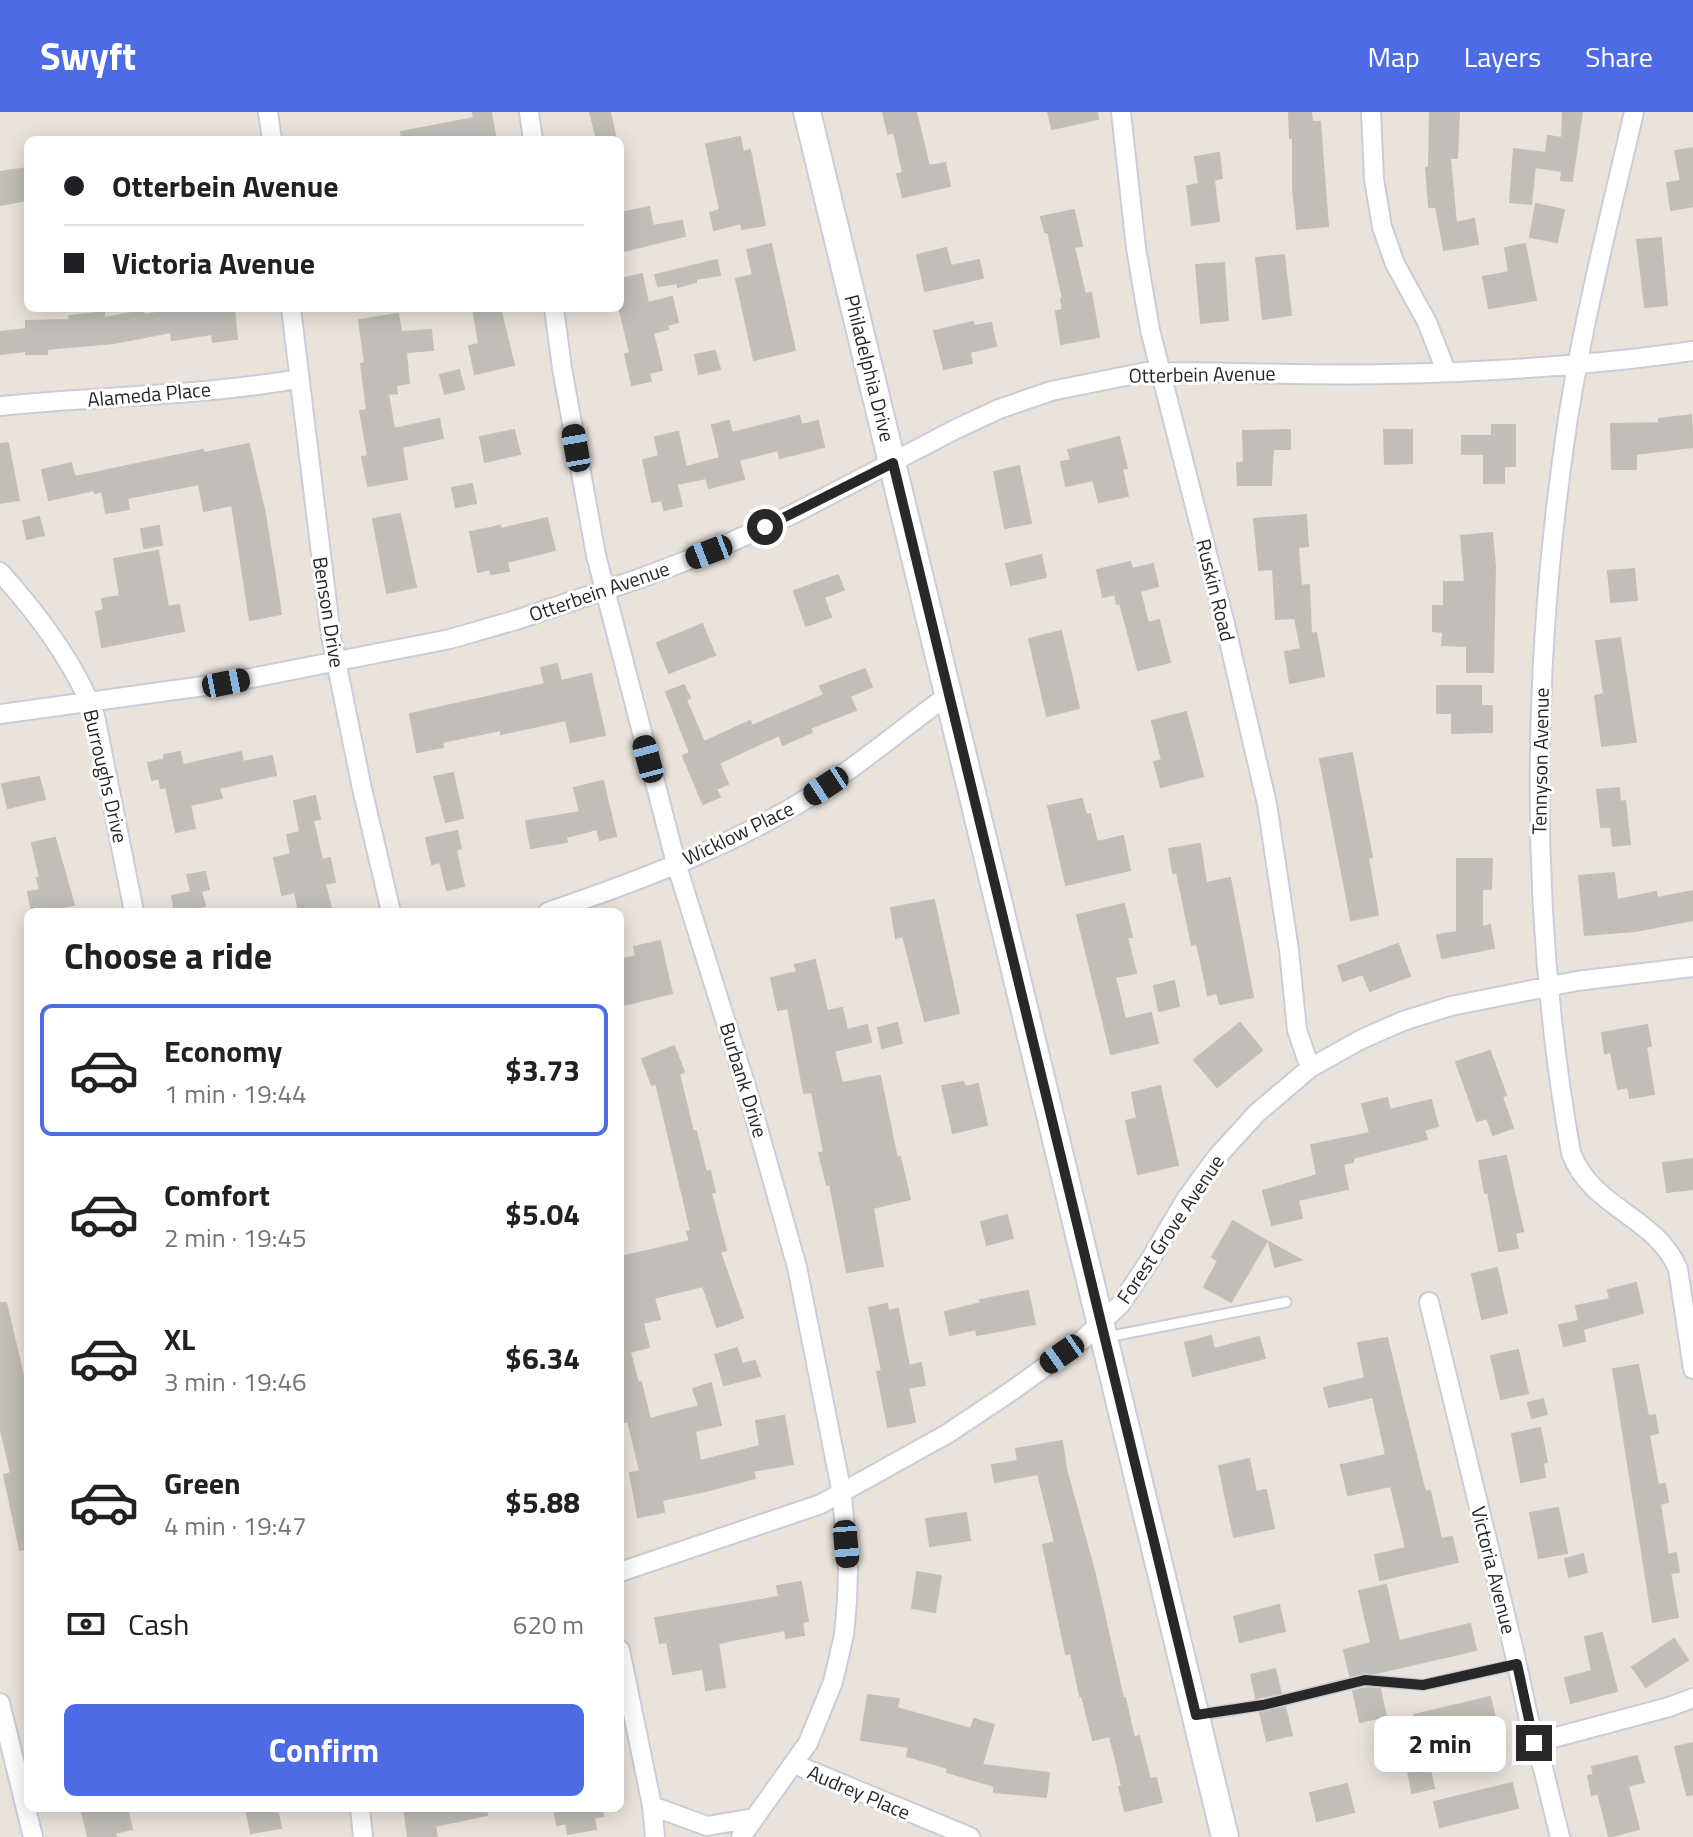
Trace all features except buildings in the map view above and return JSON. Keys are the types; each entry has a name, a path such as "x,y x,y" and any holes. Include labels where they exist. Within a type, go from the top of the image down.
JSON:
{"main road":[{"name":"Philadelphia Drive","path":"807,112 1225,1837"}],"street":[{"path":"268,112 271,136"},
{"path":"529,112 532,136"},
{"name":"Ruskin Road","path":"1121,112 1136,248 1160,371 1225,624 1267,804 1289,950 1297,1030 1310,1068"},
{"path":"1371,112 1374,179 1382,227 1395,264 1427,322 1446,371"},
{"name":"Tennyson Avenue","path":"1634,112 1578,363 1552,538 1539,716 1538,818 1547,987 1555,1064 1571,1153 1576,1167 1596,1192 1650,1231 1672,1254 1678,1269 1693,1369"},
{"name":"Benson Drive","path":"291,312 331,636 390,908"},
{"name":"Burbank Drive","path":"555,312 581,474 605,588 676,863 748,1093 797,1267 842,1494 848,1569 844,1635 833,1682 808,1743 741,1837"},
{"name":"Otterbein Avenue","path":"0,714 226,683 337,663 450,639 516,620 709,552 793,514 999,409 1051,391 1119,376 1160,371 1383,374 1578,363 1693,351"},
{"name":"Alameda Place","path":"0,406 133,397 298,379"},
{"name":"Burroughs Drive","path":"0,572 42,623 90,703 133,908"},
{"name":"Wicklow Place","path":"558,908 743,834 810,796 890,741 950,694"},
{"name":"Forest Grove Avenue","path":"624,1571 738,1534 842,1494 947,1434 1102,1331 1186,1199 1216,1158 1257,1113 1310,1068 1362,1039 1403,1021 1473,1001 1649,971 1693,967"},
{"name":"Victoria Avenue","path":"1429,1302 1534,1743 1560,1837"},
{"path":"624,1670 652,1806 655,1837"},
{"path":"1534,1743 1693,1698"},
{"path":"0,1703 24,1794"},
{"name":"Audrey Place","path":"794,1764 970,1837"},
{"path":"652,1806 707,1826 754,1818"},
{"path":"28,1812 33,1837"},
{"path":"360,1812 363,1837"}],"lane":[{"path":"1102,1331 1286,1302"},
{"path":"1196,1715 1263,1705 1365,1680 1423,1685 1517,1664"}],"route":[{"path":"765,527 893,463 1196,1715 1263,1705 1365,1680 1423,1685 1517,1664 1534,1743"}]}
